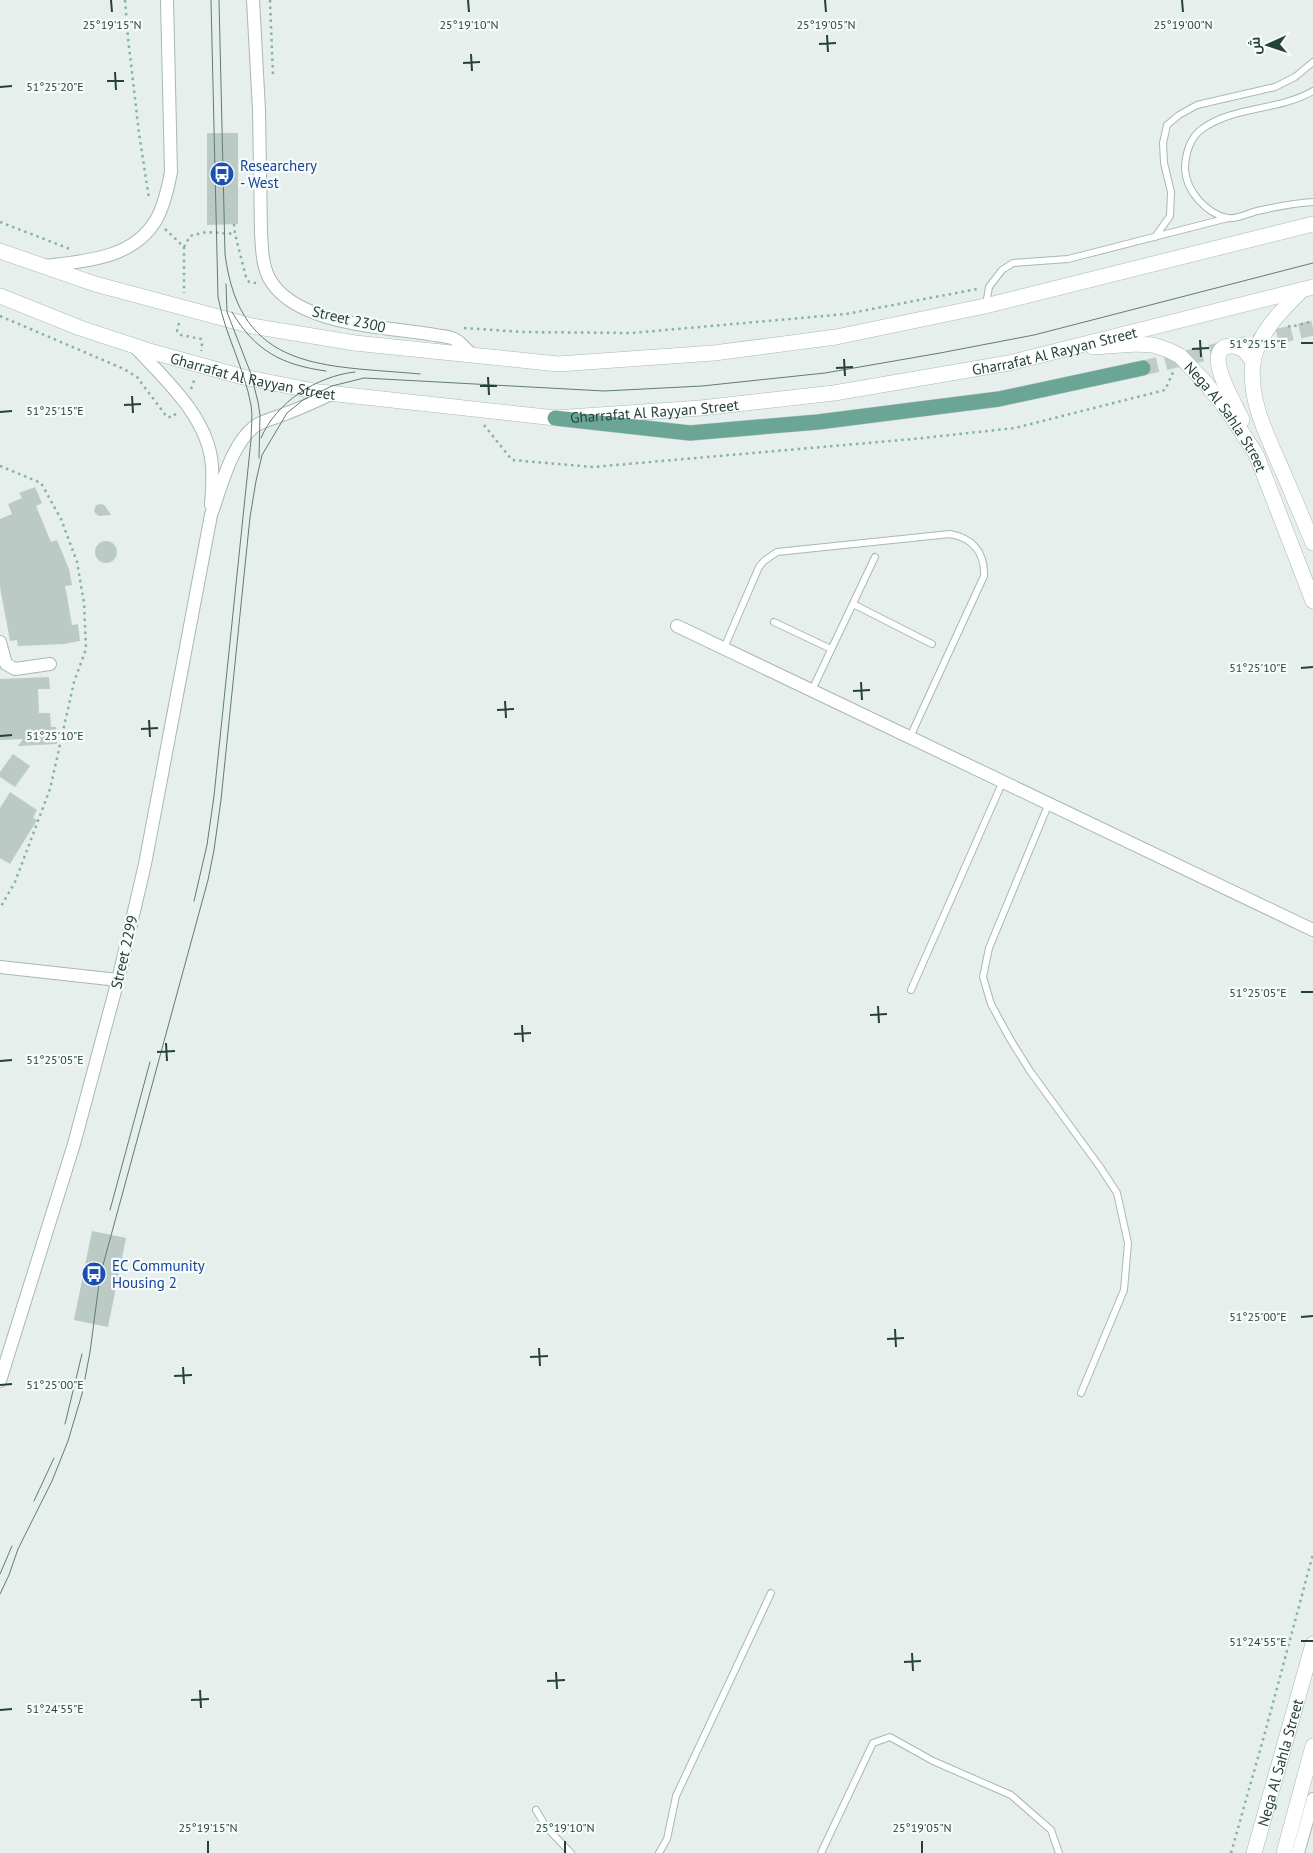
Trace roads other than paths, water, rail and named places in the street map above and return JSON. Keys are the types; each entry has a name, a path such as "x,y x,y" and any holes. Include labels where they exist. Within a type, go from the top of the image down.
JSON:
{"main road":[{"path":"0,251 95,284 252,326 355,343 558,364 714,353 836,337 985,306 1313,224"},
{"name":"Nega Al Sahla Street","path":"1307,289 1274,320 1258,346 1254,362 1253,384 1257,406 1266,432 1313,543"},
{"name":"Gharrafat Al Rayyan Street","path":"0,296 80,328 134,346 243,377 332,394 555,418 701,408 834,393 1008,363 1307,289"},
{"name":"Nega Al Sahla Street","path":"1054,351 1136,344 1153,345 1180,356 1204,381 1228,411 1256,454 1313,601"},
{"path":"1254,362 1247,352 1240,347 1226,347 1221,350 1218,356 1223,379 1256,454"},
{"path":"555,418 690,433 818,422 999,399 1143,368"},
{"name":"Nega Al Sahla Street","path":"1254,1853 1313,1644"},
{"name":"Nega Al Sahla Street","path":"1284,1853 1313,1746"}],"street":[{"path":"42,266 109,256 127,248 142,237 156,221 166,195 171,172 167,0"},
{"name":"Street 2300","path":"253,0 259,110 262,251 269,278 281,293 305,309 320,315 386,329 452,338 472,355"},
{"name":"Street 2299","path":"134,346 177,391 203,430 212,465 211,515"},
{"name":"Street 2299","path":"0,1381 74,1144 118,980 145,864 211,515 228,468 240,443 248,432 264,421 286,414 332,394"},
{"path":"677,626 1313,930"},
{"path":"0,642 6,664 15,669 50,664"},
{"path":"0,967 118,980"},
{"path":"1298,1853 1313,1802"}],"lane":[{"path":"1155,237 1170,216 1171,192 1164,163 1163,143 1167,125 1179,115 1197,105 1275,87 1295,77 1313,62"},
{"path":"1228,218 1206,207 1194,194 1186,177 1185,163 1189,146 1201,129 1223,117 1280,104 1313,91"},
{"path":"985,306 989,287 1002,270 1013,263 1068,259 1228,218 1295,203 1313,202"},
{"path":"724,648 759,568 764,561 777,552 950,534 960,535 970,540 977,547 985,566 984,576 910,737"},
{"path":"812,690 875,557"},
{"path":"853,604 932,644"},
{"path":"774,622 831,649"},
{"path":"911,990 1003,781"},
{"path":"1049,804 989,948 983,978 991,1004 1025,1064 1117,1193 1128,1242 1124,1290 1081,1393"},
{"path":"660,1853 667,1839 676,1796 771,1593"},
{"path":"821,1853 873,1743 890,1737 933,1761 1011,1795 1051,1830 1059,1853"},
{"path":"536,1810 546,1827 571,1853"}],"tunnel":[{"path":"1143,368 1313,328"}],"tram line":[{"path":"194,901 207,845 214,796 252,418 248,391 225,325 218,297 211,0"},
{"path":"219,0 225,254 234,293 248,322 268,342 292,355 320,363 351,368 420,374"},
{"path":"0,1594 18,1549 52,1481 68,1441 82,1394 90,1352 100,1276 208,880 221,800 250,517 256,481 262,455 287,413 303,400 332,386 364,378 604,391 702,386 825,373 1034,335 1313,263"},
{"path":"226,284 227,312 251,374 258,402 260,415 259,458"},
{"path":"232,312 250,337 271,354 296,365 326,371"},
{"path":"261,438 277,413 299,393 326,379 355,372"},
{"path":"110,1210 150,1062"},
{"path":"65,1424 82,1354"},
{"path":"34,1501 54,1458"},
{"path":"0,1574 12,1546"}],"place":[{"name":"Researchery - West","path":"222,174"},
{"name":"EC Community Housing 2","path":"94,1274"}]}
